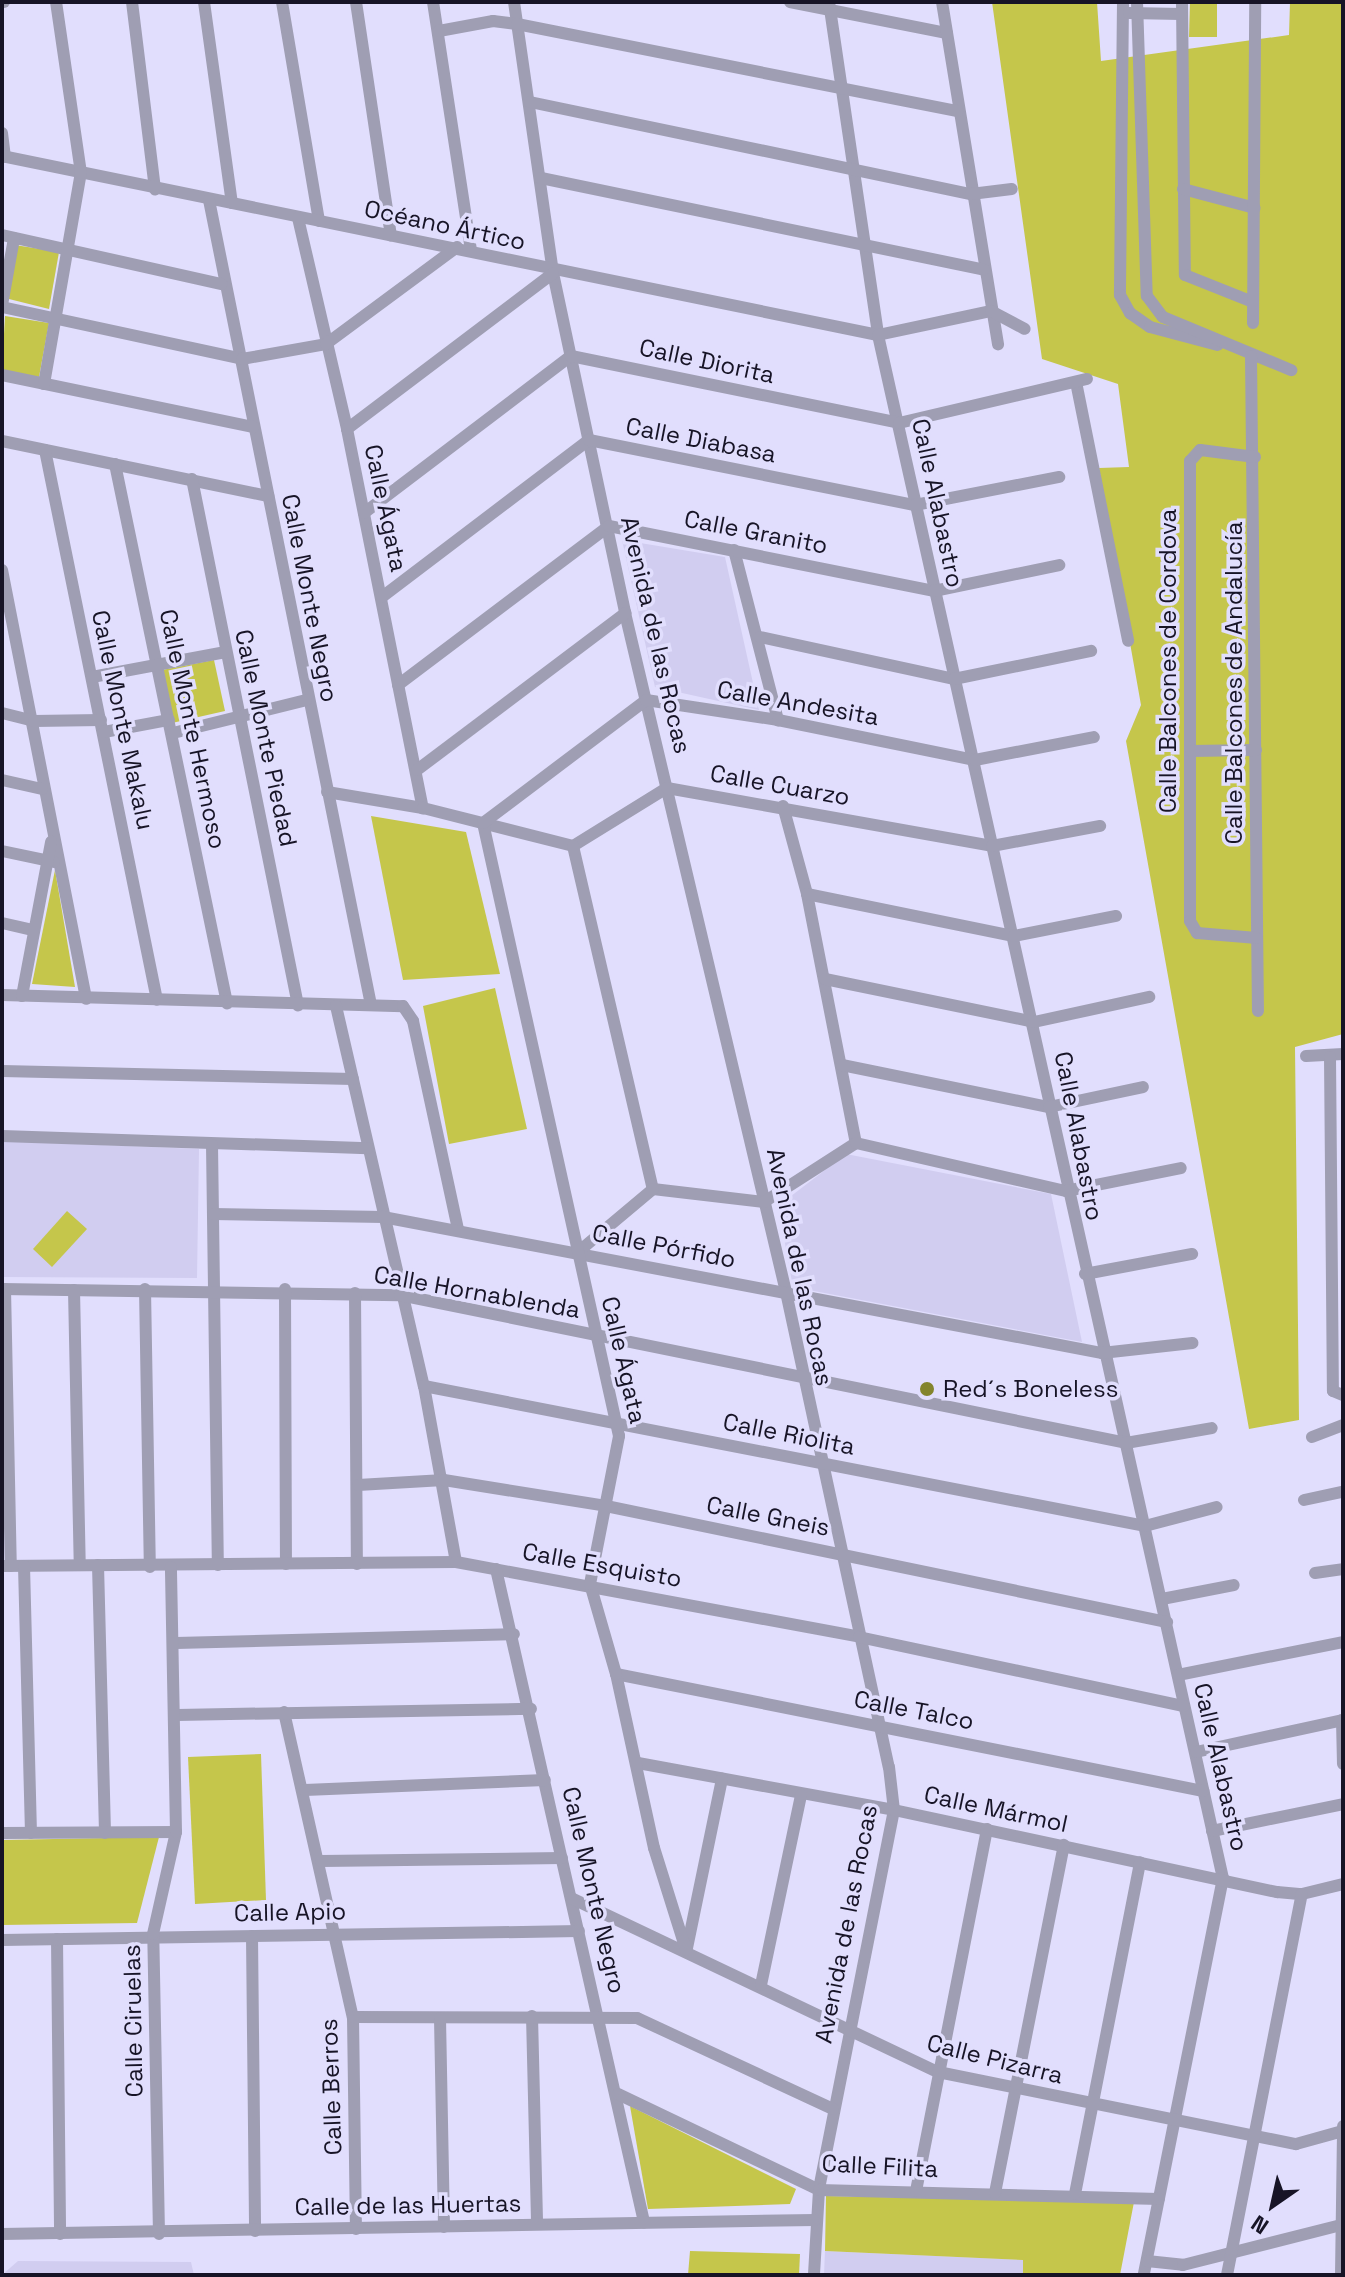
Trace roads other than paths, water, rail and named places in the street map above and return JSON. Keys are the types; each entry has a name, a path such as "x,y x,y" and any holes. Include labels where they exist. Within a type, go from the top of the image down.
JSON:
{"street":[{"path":"44,384 81,173 56,2"},
{"path":"132,2 155,190"},
{"path":"204,2 232,203"},
{"path":"282,2 319,221"},
{"path":"356,2 391,235"},
{"path":"433,2 471,249"},
{"name":"Avenida de las Rocas","path":"514,2 553,273 625,613 786,1292 801,1378 881,1726 894,1810 819,2190 814,2275"},
{"path":"790,2 829,6 947,33"},
{"path":"942,2 957,111 998,344"},
{"path":"1253,323 1255,2"},
{"name":"Calle Alabastro","path":"829,6 878,335 1034,1022 1066,1191 1102,1353 1162,1599 1223,1878 1144,2275"},
{"path":"1229,347 1150,327 1130,313 1120,295 1122,7 1181,8 1187,279 1253,302"},
{"path":"1137,8 1147,296 1163,317 1229,347 1291,370"},
{"path":"439,31 493,21 517,24 957,111"},
{"path":"530,102 971,194 1012,189"},
{"path":"2,133 4,156"},
{"name":"Océano Ártico","path":"4,156 155,190 471,249 553,273 878,335"},
{"path":"541,178 984,270"},
{"path":"1183,189 1255,208"},
{"name":"Calle Monte Negro","path":"209,200 222,284 242,359 306,700 371,1005"},
{"name":"Calle Ágata","path":"298,218 347,429 423,808"},
{"path":"222,284 8,237 2,306 242,359 326,344 457,247"},
{"path":"347,429 553,273"},
{"path":"878,335 991,311 1025,329"},
{"path":"364,513 571,356"},
{"name":"Calle Diorita","path":"571,356 899,423 1082,380 1128,641"},
{"name":"Calle Balcones de Andalucía","path":"1251,356 1255,457 1258,1011"},
{"path":"2,375 254,427"},
{"name":"Calle Diabasa","path":"382,597 589,440 915,505 1059,477"},
{"path":"2,441 268,496"},
{"name":"Calle Monte Makalu","path":"45,450 157,1000"},
{"name":"Calle Balcones de Cordova","path":"1255,457 1200,450 1190,461 1191,751 1193,931 1257,938"},
{"name":"Calle Monte Hermoso","path":"115,464 227,1003"},
{"name":"Calle Monte Piedad","path":"192,479 298,1005"},
{"path":"398,685 609,526"},
{"name":"Calle Granito","path":"609,526 934,591 1059,565"},
{"path":"734,550 760,637 778,720"},
{"path":"2,570 34,721 42,789 53,837 52,862 33,930 22,996"},
{"path":"417,770 625,613"},
{"path":"760,637 954,679 1091,651"},
{"path":"92,677 226,652"},
{"path":"2,713 34,721 102,726 171,726 239,716 306,700"},
{"path":"483,823 646,700"},
{"name":"Calle Andesita","path":"646,700 778,720 975,760 1094,737"},
{"path":"1191,751 1256,750"},
{"path":"2,780 42,789"},
{"path":"327,792 423,808 573,846 667,788"},
{"name":"Calle Cuarzo","path":"667,788 783,806 992,846 1100,826"},
{"path":"783,806 807,894 856,1143"},
{"name":"Calle Ágata","path":"483,823 620,1448 590,1584 638,1763 654,1848 686,1950"},
{"path":"573,846 653,1189"},
{"path":"2,851 52,862"},
{"path":"52,862 86,999"},
{"path":"807,894 1014,936 1116,916"},
{"path":"2,923 33,930"},
{"path":"825,979 1034,1022 1149,997"},
{"path":"2,995 336,1006 396,1002 407,1010 458,1229"},
{"path":"336,1006 400,1295 424,1386 444,1480 456,1562"},
{"path":"1306,1056 1337,1055 1333,1391 1340,1394"},
{"path":"842,1065 1049,1107 1143,1087"},
{"path":"2,1071 353,1079"},
{"path":"2,1136 368,1148"},
{"path":"578,1252 653,1189 764,1202 856,1143 1066,1191 1181,1168"},
{"path":"212,1145 218,1565"},
{"name":"Calle Pórfido","path":"213,1214 383,1217 1102,1353 1192,1343"},
{"path":"1085,1274 1192,1254"},
{"path":"4,1289 12,1566 31,1833"},
{"name":"Calle Hornablenda","path":"4,1289 285,1289 400,1295 1126,1443"},
{"path":"145,1289 150,1567"},
{"path":"285,1289 286,1564"},
{"path":"74,1290 80,1565"},
{"path":"355,1293 357,1564"},
{"name":"Calle Riolita","path":"424,1386 1145,1526"},
{"path":"1312,1437 1343,1425"},
{"path":"1126,1443 1212,1428"},
{"name":"Calle Gneis","path":"358,1485 444,1480 606,1506 1167,1622"},
{"path":"1304,1500 1343,1492"},
{"path":"1145,1526 1217,1507"},
{"name":"Calle Esquisto","path":"12,1566 171,1567 456,1562 590,1584 859,1637 1184,1706"},
{"path":"98,1565 105,1833"},
{"name":"Calle Ciruelas","path":"159,2234 153,1934 176,1832 176,1643 171,1567"},
{"name":"Calle Monte Negro","path":"496,1569 514,1634 571,1898 601,2015 644,2222"},
{"path":"1315,1573 1343,1569"},
{"path":"1162,1599 1234,1585"},
{"path":"176,1643 514,1634"},
{"path":"1178,1675 1343,1642"},
{"name":"Calle Talco","path":"616,1674 1203,1791"},
{"path":"177,1715 531,1709"},
{"name":"Calle Berros","path":"284,1712 305,1790 353,2017 356,2229"},
{"path":"1196,1752 1342,1720 1343,1764"},
{"name":"Calle Mármol","path":"638,1763 894,1810 1302,1894 1343,1884"},
{"path":"686,1950 722,1779"},
{"path":"305,1790 545,1780"},
{"path":"761,1985 801,1795"},
{"path":"1212,1831 1343,1804"},
{"path":"916,2191 987,1829"},
{"path":"2,1833 176,1832"},
{"path":"995,2193 1064,1845"},
{"path":"321,1861 562,1858"},
{"path":"1075,2194 1140,1862"},
{"path":"1227,2275 1302,1894"},
{"name":"Calle Pizarra","path":"571,1898 761,1985 849,2033 938,2072 1173,2122 1296,2144 1343,2131"},
{"name":"Calle Apio","path":"2,1940 153,1934 252,1936 579,1931"},
{"path":"252,1936 255,2231"},
{"path":"57,1939 60,2234"},
{"path":"353,2017 601,2015 637,2018 833,2109"},
{"path":"532,2016 537,2224"},
{"path":"440,2018 444,2227"},
{"name":"Calle Filita","path":"618,2094 819,2190 1075,2194 1159,2199"},
{"path":"1341,2275 1343,2123"},
{"name":"Calle de las Huertas","path":"2,2234 159,2234 815,2220"},
{"path":"1147,2261 1183,2265 1233,2248 1341,2225"}],"place":[{"name":"Red´s Boneless","path":"927,1389"}]}
